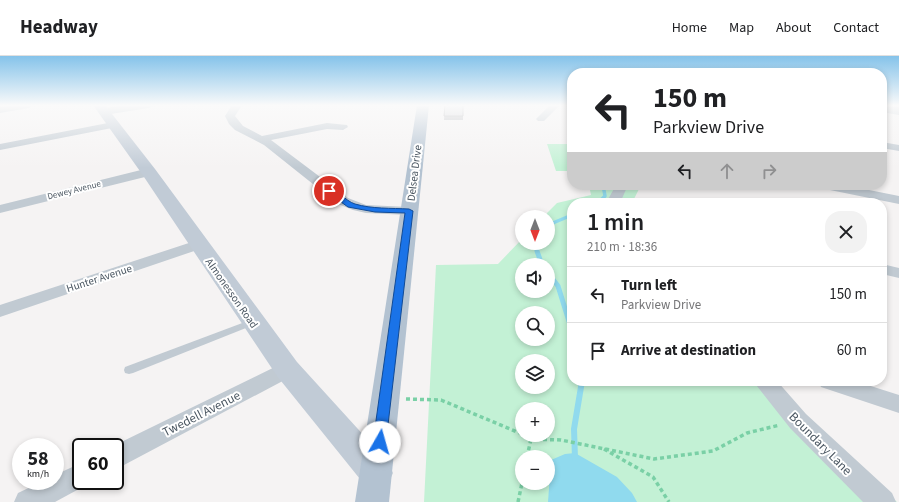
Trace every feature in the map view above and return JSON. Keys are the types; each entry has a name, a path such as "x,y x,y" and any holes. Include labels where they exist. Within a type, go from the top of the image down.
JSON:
{"main road":[{"name":"Almonesson Road","path":"114,126 149,172 198,245 287,369 376,473"},
{"name":"Delsea Drive","path":"372,502 420,126"}],"street":[{"path":"0,147 67,126"},
{"path":"237,126 262,138 350,205 375,210 409,211"},
{"path":"262,138 327,126 343,127"},
{"path":"887,146 899,148"},
{"name":"Dewey Avenue","path":"0,209 149,172"},
{"path":"850,190 899,200"},
{"name":"Hunter Avenue","path":"0,311 198,245"},
{"path":"887,270 899,273"},
{"name":"Twedell Avenue","path":"124,452 287,369"},
{"name":"Boundary Lane","path":"768,386 798,420 882,502"},
{"path":"845,386 899,404"},
{"path":"28,502 72,480"}],"lane":[{"path":"129,370 253,322"}],"path":[{"path":"385,397 441,400 515,431"},
{"path":"555,440 600,447 654,459 713,451 747,433 798,420"},
{"path":"600,447 653,477 669,502"},
{"path":"518,502 521,490"}],"green space":[{"path":"547,144 567,144 567,171 556,171"},
{"path":"590,190 638,190 634,198 578,198 591,195"},
{"path":"567,201 567,386 771,386 897,502 424,502 436,265 498,264 515,246 515,250 555,250 555,210 550,210 557,203"}],"water":[{"path":"575,453 617,477 632,493 637,502 548,502 549,490 555,490 555,458 565,454"}],"waterway":[{"path":"603,198 605,196 604,190"},
{"path":"555,222 567,217"},
{"path":"537,251 540,258"},
{"path":"555,282 558,286 567,315"},
{"path":"575,458 574,429 581,386"}],"route":[{"path":"329,191 350,205 375,210 409,211 380,442"}]}
